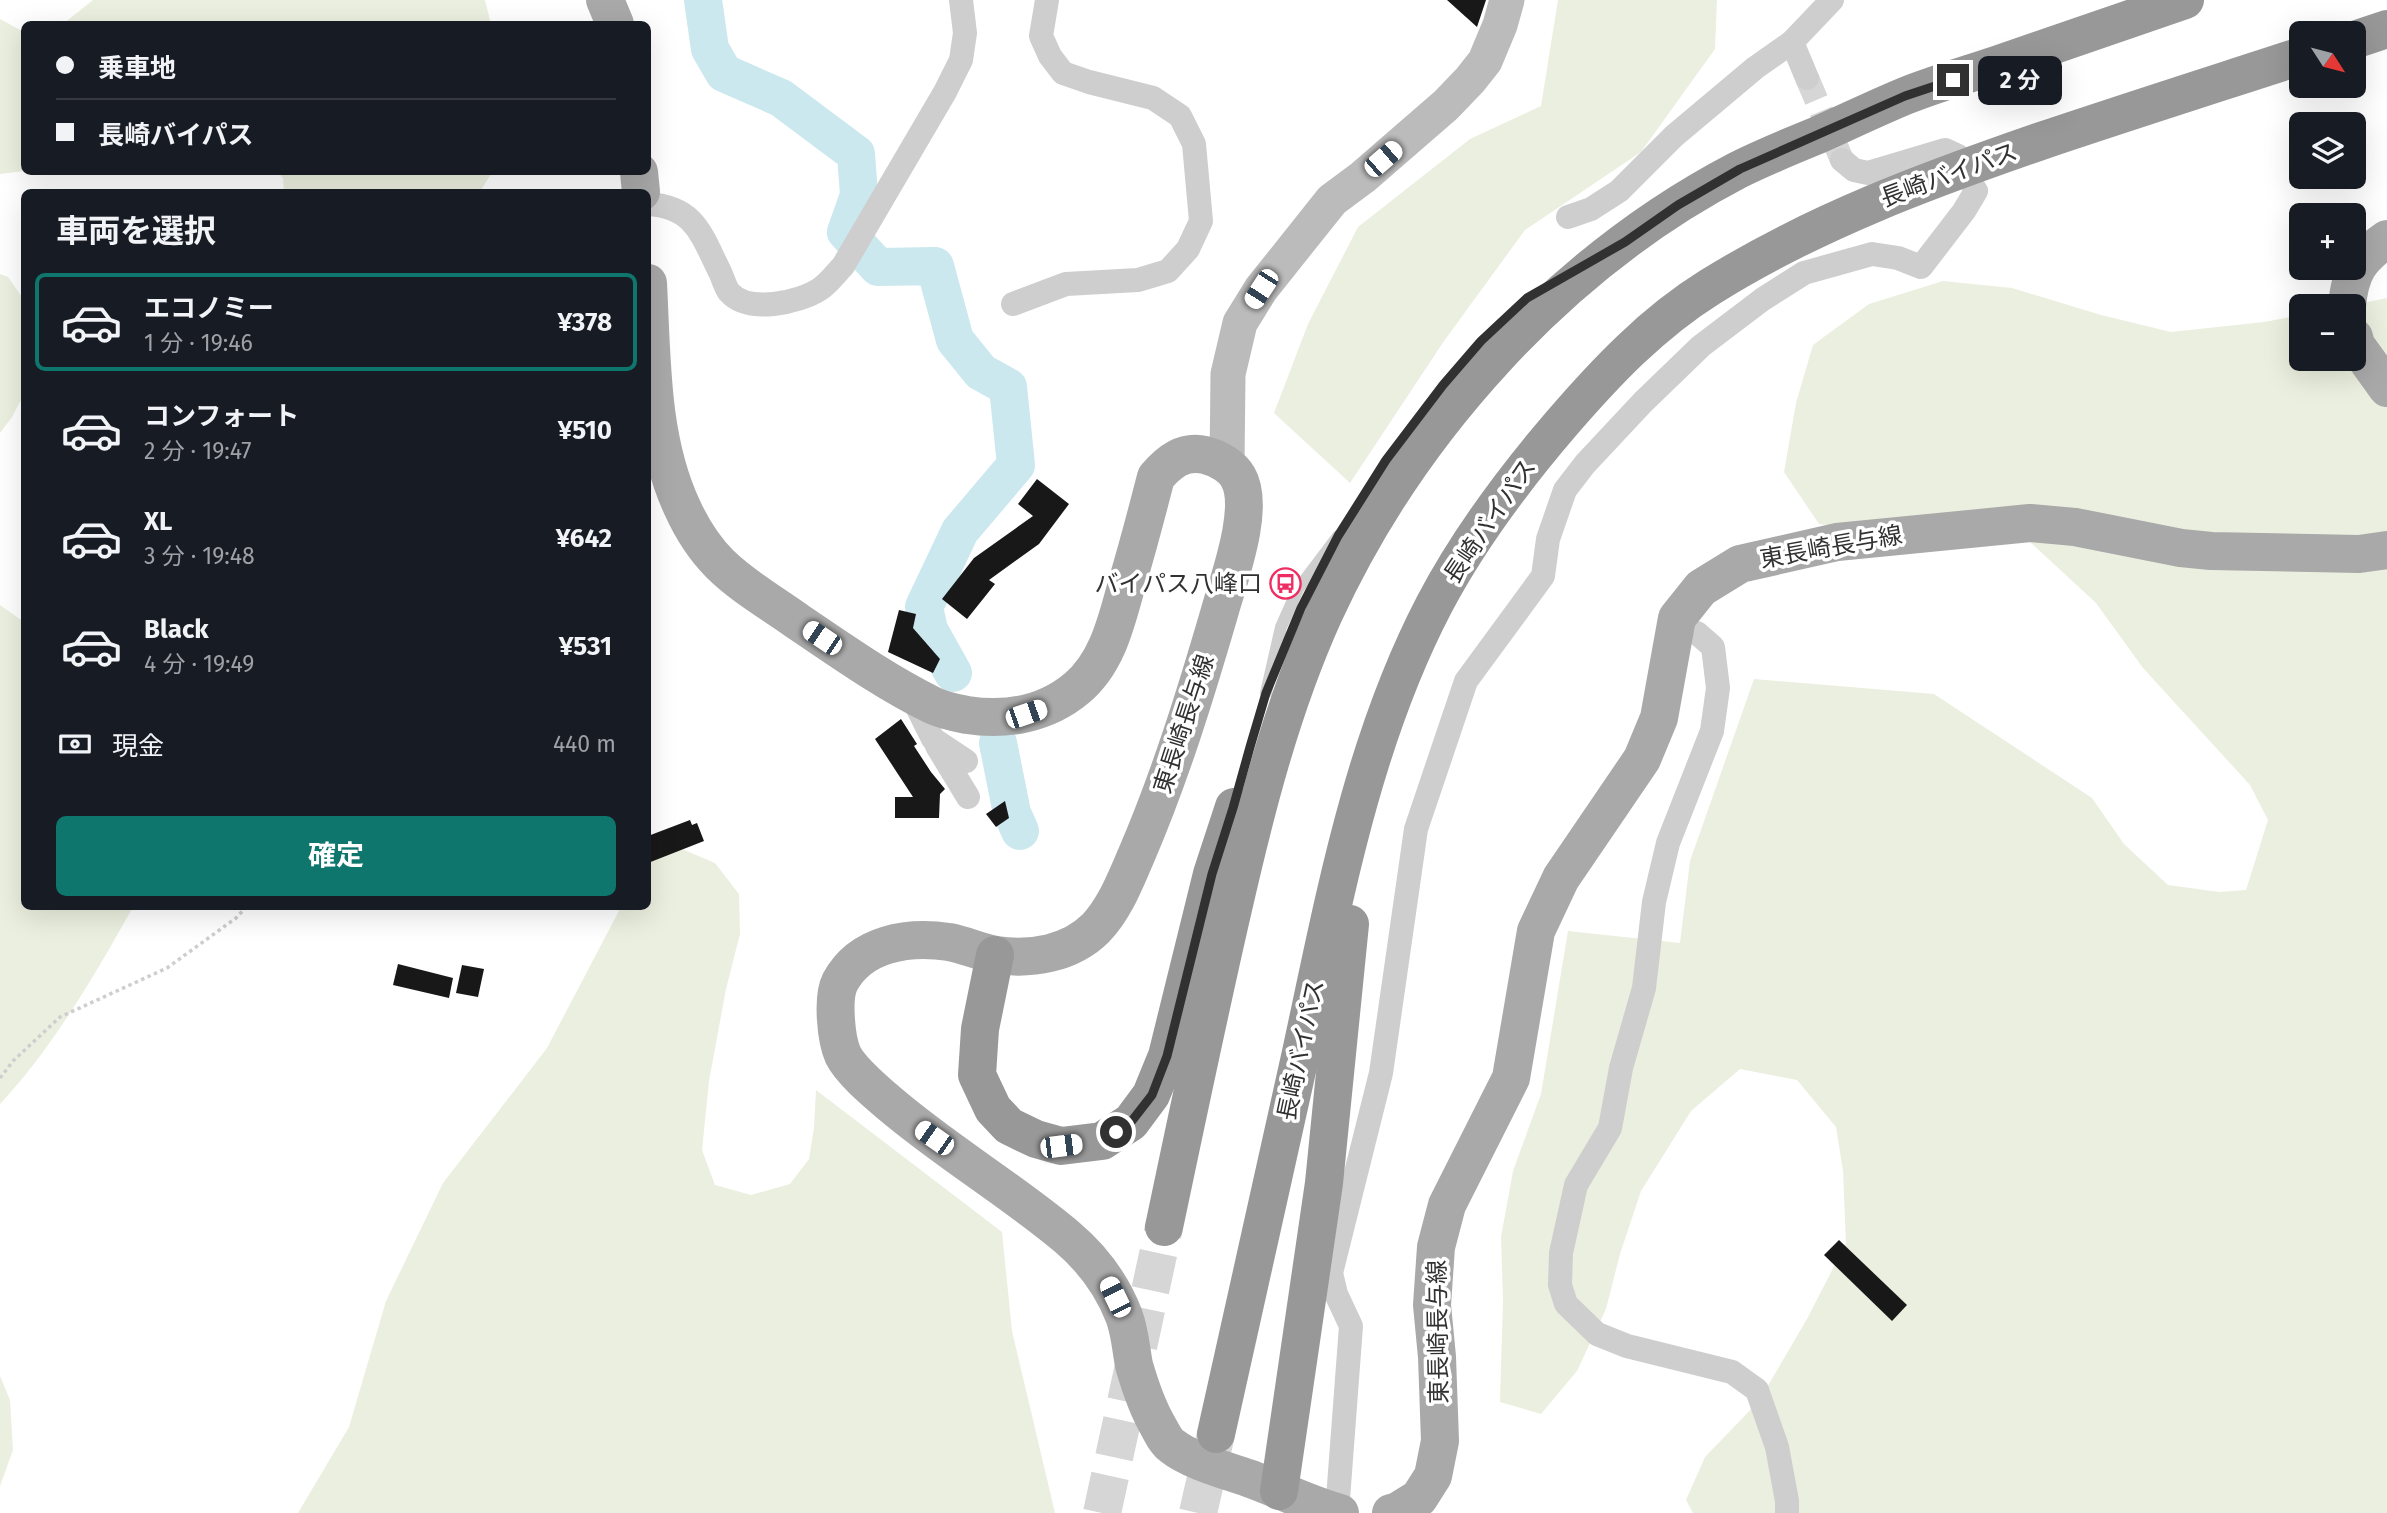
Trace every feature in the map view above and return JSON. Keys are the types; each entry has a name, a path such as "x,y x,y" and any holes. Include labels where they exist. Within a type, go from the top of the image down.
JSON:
{"highway":[{"path":"1164,1227 1215,987 1268,768 1297,680 1324,614 1363,538 1408,468 1458,402 1507,346 1554,300 1625,242 1678,205 1740,169 1905,96 2185,0"},
{"path":"2366,36 2387,29"},
{"name":"長崎バイパス","path":"1216,1434 1344,858 1391,702 1434,606 1485,522 1536,453 1597,382 1640,341 1704,290 1774,249 1863,207 1955,171 2289,60"},
{"path":"995,955 980,1029 977,1075 993,1108 1009,1126 1061,1146 1102,1141 1131,1122 1152,1095 1167,1056 1212,874 1266,693 1301,608 1338,536 1386,460 1443,385 1481,341 1527,298 1625,242"},
{"path":"1279,1491 1324,1183 1359,841 1360,800"},
{"path":"1215,987 1233,808"}],"main road":[{"path":"605,0 614,21"},
{"path":"2348,294 2349,285 2365,254 2387,239"},
{"path":"651,340 654,398 668,475 696,533 720,564 844,653 934,707 965,715 996,718 1026,714 1054,704 1079,687 1098,665 1111,638 1156,477 1171,460 1192,453 1208,456 1227,465"},
{"path":"2366,359 2387,388"},
{"name":"東長崎長与線","path":"1227,465 1237,474 1243,489 1244,513 1233,563 1188,718 1154,814 1116,900 1095,929 1052,954 1025,957 995,955 952,943 920,940 888,944 860,957 838,985 835,1021 844,1056 872,1088 912,1122 1069,1239 1104,1275 1125,1319 1135,1367 1148,1409 1169,1445 1212,1466 1339,1513"},
{"name":"東長崎長与線","path":"1391,1513 1419,1498 1433,1476 1440,1440 1432,1306 1436,1247 1447,1205 1511,1078 1536,931 1561,878 1642,759 1659,718 1677,618 1701,588 1740,564 1837,541 2030,523 2075,527 2201,550 2359,554 2387,550"}],"street":[{"path":"651,204 666,205 686,214 699,228 729,292 745,302 766,304 793,301 821,288 843,266 961,60 965,33 961,0"},
{"path":"1013,304 1066,284 1138,281 1168,271 1188,249 1201,221 1194,144 1180,116 1153,98 1063,73 1049,56 1041,36 1047,0"},
{"path":"1227,465 1228,373 1240,323 1261,289 1332,200 1415,132 1470,80 1485,61 1507,0"},
{"path":"1568,217 1591,209 1619,191 1675,136 1755,68 1792,42 1832,0"},
{"path":"1792,42 1807,78"},
{"path":"1842,160 1854,170 1868,173 1945,150 1958,156"},
{"path":"1339,1513 1351,1326 1336,1294 1331,1273 1381,1073 1416,829 1466,681 1543,576 1548,539 1565,490 1585,464 1643,402 1701,346 1763,299 1804,273 1872,254 1898,258 1921,267 1964,211 1976,191 1974,188"},
{"path":"1674,627 1696,633 1713,648 1718,688 1712,731 1668,843 1654,902 1644,988 1621,1068 1610,1128 1576,1185 1561,1253 1560,1285 1566,1304 1597,1334 1627,1346 1732,1372 1756,1390 1777,1447 1787,1513"},
{"path":"909,692 933,739 968,797"},
{"path":"933,739 966,761"}],"lane":[{"path":"1478,556 1511,498 1597,382"},
{"path":"1391,702 1448,606"}],"path":[{"path":"0,1078 13,1060 60,1017 167,968 243,910"}],"green space":[{"path":"93,0 485,0 490,21 67,21"},
{"path":"1558,0 1717,0 1715,49 1641,152 1525,230 1444,341 1350,483 1274,413 1308,324 1358,227 1470,139 1541,106"},
{"path":"0,19 21,30 21,171 0,174"},
{"path":"280,175 490,175 482,189 284,189"},
{"path":"0,274 8,277 21,296 21,400 0,433"},
{"path":"1943,281 2012,288 2101,315 2171,332 2289,317 2289,371 2366,371 2366,302 2387,298 2387,1513 1693,1513 1686,1500 1705,1457 1759,1401 1807,1319 1846,1243 1843,1171 1836,1127 1797,1080 1740,1069 1691,1111 1641,1191 1620,1254 1606,1309 1577,1371 1541,1414 1500,1402 1503,1300 1501,1237 1513,1171 1541,1094 1568,931 1680,943 1690,861 1754,679 1934,694 2092,798 2124,844 2168,885 2219,892 2246,890 2268,820 2250,785 2143,668 2096,603 2029,541 1883,532 1819,524 1784,472 1796,403 1813,345 1869,304"},
{"path":"0,605 21,620 21,910 131,910 55,1035 0,1104"},
{"path":"675,846 715,863 739,894 740,934 726,989 709,1081 702,1150 715,1185 751,1195 790,1184 809,1159 816,1090 1002,1232 1012,1331 1055,1513 298,1513 349,1427 386,1301 443,1183 547,1048 619,910 651,910 651,861"},
{"path":"0,1376 10,1400 13,1450 0,1486"}],"building":[{"path":"1447,0 1486,0 1477,27"},
{"path":"1037,479 1069,504 1039,544 989,580 995,584 967,619 942,599 974,558 1033,516 1018,504"},
{"path":"899,610 916,614 913,628 940,659 933,673 888,652"},
{"path":"901,719 917,744 914,746 945,789 940,794 939,818 895,818 895,797 913,797 875,739"},
{"path":"1005,801 1009,818 996,827 986,814"},
{"path":"690,820 692,825 697,823 704,841 651,862 651,835"},
{"path":"398,964 453,978 449,998 393,985"},
{"path":"462,965 484,969 478,997 456,993"},
{"path":"1839,1240 1907,1305 1892,1321 1824,1255"}],"waterway":[{"path":"703,0 710,49 724,73 781,98 856,154 859,195 846,232 878,267 935,266 955,340 981,372 1008,387 1016,465 960,531 924,607 929,630 953,673"},
{"path":"998,743 1012,813 1020,831"}],"tunnel":[{"path":"1807,78 1842,160"},
{"path":"1102,1513 1164,1227"},
{"path":"1198,1513 1216,1434"}],"place":[{"name":"バイパス八峰口","path":"1285,584"}],"route":[{"path":"1116,1132 1131,1122 1152,1095 1167,1056 1212,874 1266,693 1301,608 1338,536 1386,460 1443,385 1481,341 1527,298 1625,242 1678,205 1740,169 1905,96 1953,80"}]}
